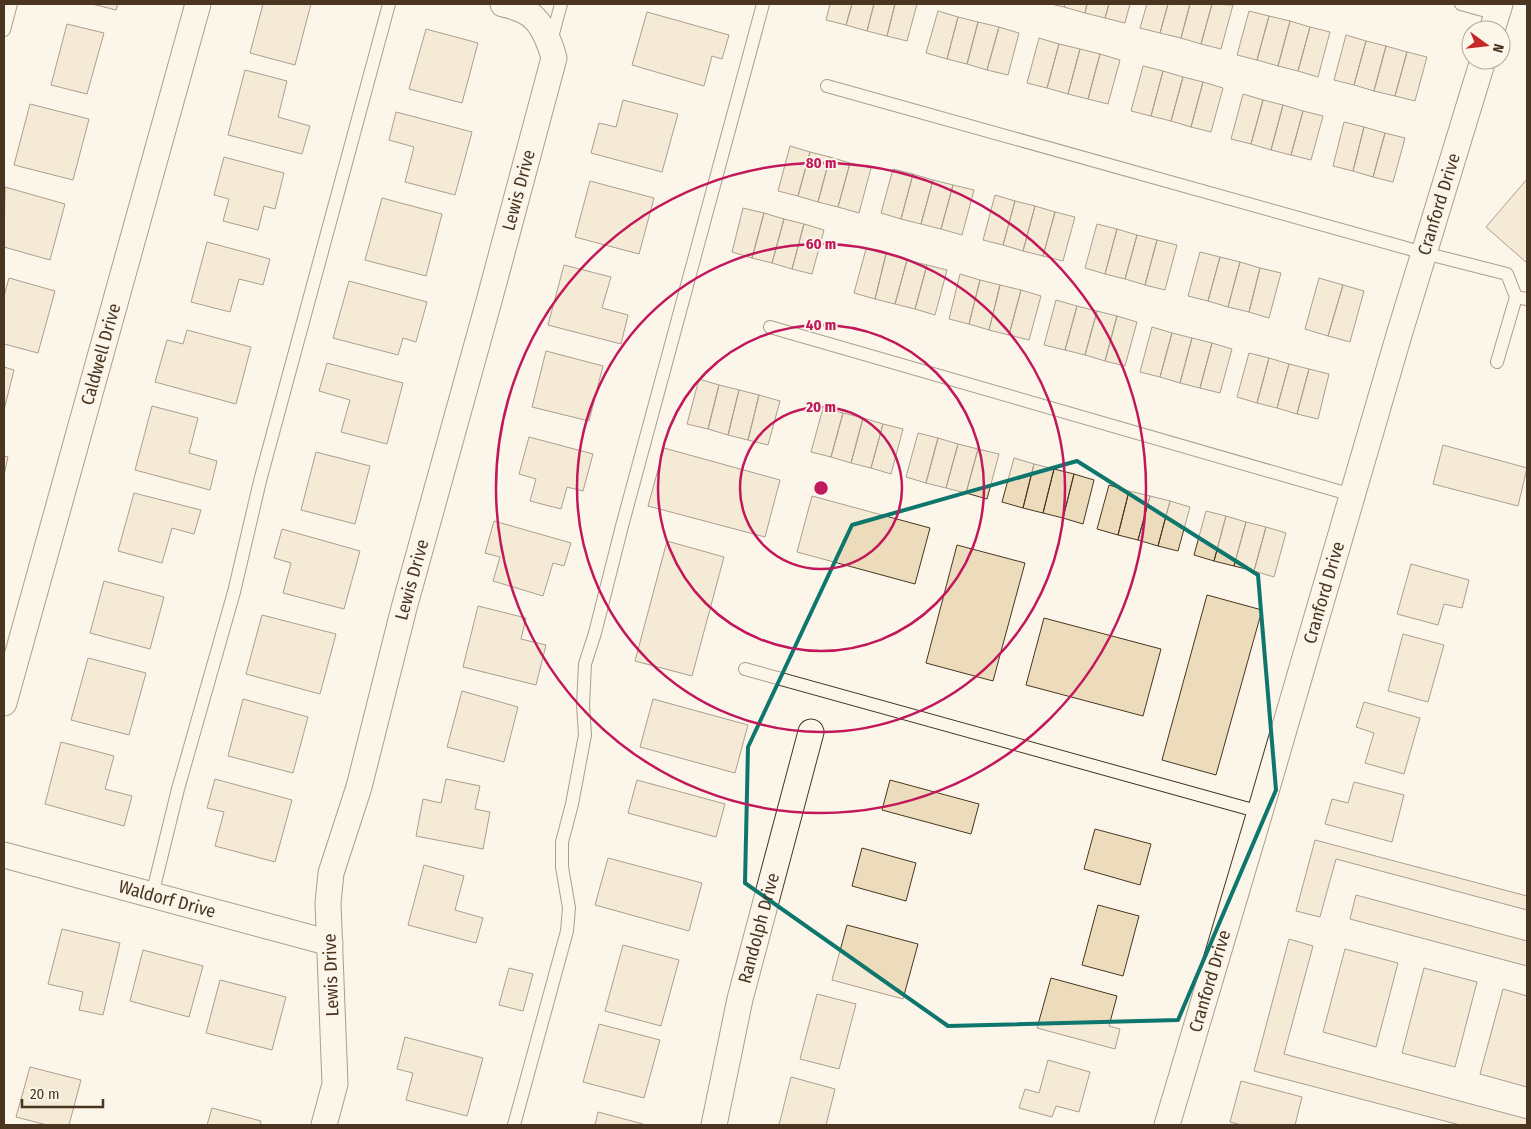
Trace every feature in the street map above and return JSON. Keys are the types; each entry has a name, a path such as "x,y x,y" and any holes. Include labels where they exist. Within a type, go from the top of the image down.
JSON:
{"street":[{"name":"Caldwell Drive","path":"4,703 198,4"},
{"path":"503,4 512,6 535,18 550,44"},
{"name":"Lewis Drive","path":"324,1125 334,1084 328,903 332,873 359,787 404,608 490,301 554,58 550,44"},
{"name":"Cranford Drive","path":"1167,1125 1352,495 1480,70"},
{"name":"Randolph Drive","path":"714,1125 740,999 811,732"},
{"name":"Waldorf Drive","path":"4,855 330,943"}],"lane":[{"path":"4,30 11,4"},
{"path":"152,895 178,789 234,592 263,472 389,4"},
{"path":"550,44 561,4"},
{"path":"514,1125 568,931 569,908 562,867 562,842 572,804 584,735 585,664 595,633 624,516 764,4"},
{"path":"1461,4 1496,16"},
{"path":"827,86 1424,253 1507,274 1522,298 1497,362"},
{"path":"770,327 1352,495"},
{"path":"745,669 1260,812"}],"highlighted area":[{"path":"1077,461 1258,575 1276,790 1178,1020 948,1026 745,883 748,747 852,525"}],"building":[{"path":"92,4 118,4 116,10"},
{"path":"263,4 311,4 295,65 250,53"},
{"path":"830,4 852,4 846,25 826,20"},
{"path":"852,4 874,4 867,31 846,25"},
{"path":"874,4 895,4 887,36 867,31"},
{"path":"895,4 917,4 907,41 887,36"},
{"path":"1051,4 1065,4 1064,7"},
{"path":"1065,4 1087,4 1085,13 1064,7"},
{"path":"1087,4 1109,4 1105,18 1085,13"},
{"path":"1109,4 1130,4 1125,23 1105,18"},
{"path":"1147,4 1168,4 1160,33 1140,28"},
{"path":"1168,4 1190,4 1181,38 1160,33"},
{"path":"1190,4 1212,4 1201,44 1181,38"},
{"path":"1212,4 1233,5 1221,49 1201,44"},
{"path":"938,11 958,17 947,59 926,53"},
{"path":"1249,11 1269,16 1257,60 1237,55"},
{"path":"647,12 729,35 722,59 712,56 704,86 632,65"},
{"path":"1269,16 1290,21 1278,66 1257,60"},
{"path":"958,17 978,22 967,64 947,59"},
{"path":"1290,21 1310,27 1298,71 1278,66"},
{"path":"978,22 999,27 987,70 967,64"},
{"path":"67,24 104,33 87,94 51,85"},
{"path":"999,27 1019,33 1008,75 987,70"},
{"path":"1310,27 1330,32 1318,77 1298,71"},
{"path":"426,29 478,43 462,103 409,89"},
{"path":"1346,35 1366,41 1354,85 1334,80"},
{"path":"1039,38 1059,44 1047,88 1027,83"},
{"path":"1366,41 1386,46 1374,91 1354,85"},
{"path":"1059,44 1080,49 1068,94 1047,88"},
{"path":"1386,46 1407,52 1395,96 1374,91"},
{"path":"1080,49 1100,54 1088,99 1068,94"},
{"path":"1407,52 1427,57 1415,101 1395,96"},
{"path":"1100,54 1120,60 1108,104 1088,99"},
{"path":"1143,66 1163,71 1151,116 1131,111"},
{"path":"245,70 287,81 278,117 310,126 302,154 228,135"},
{"path":"1163,71 1183,77 1171,121 1151,116"},
{"path":"1183,77 1203,82 1191,127 1171,121"},
{"path":"1203,82 1223,88 1211,132 1191,127"},
{"path":"1243,94 1263,100 1251,144 1231,139"},
{"path":"623,100 678,114 662,172 591,153 599,123 616,127"},
{"path":"1263,100 1283,105 1271,150 1251,144"},
{"path":"30,104 89,119 73,180 14,165"},
{"path":"1283,105 1303,111 1291,155 1271,150"},
{"path":"1303,111 1323,116 1311,160 1291,155"},
{"path":"396,112 472,132 455,195 405,182 414,147 389,140"},
{"path":"1344,122 1364,127 1353,171 1333,166"},
{"path":"1364,127 1385,133 1373,177 1353,171"},
{"path":"1385,133 1405,138 1393,182 1373,177"},
{"path":"790,146 810,152 798,196 778,191"},
{"path":"810,152 830,157 818,202 798,196"},
{"path":"224,157 284,173 275,209 264,206 258,230 223,221 229,199 214,195"},
{"path":"830,157 850,163 838,207 818,202"},
{"path":"850,163 871,168 859,213 838,207"},
{"path":"893,169 913,174 901,219 881,213"},
{"path":"913,174 933,180 921,224 901,219"},
{"path":"1527,179 1527,263 1486,227"},
{"path":"933,180 953,185 941,229 921,224"},
{"path":"590,181 654,198 639,254 575,237"},
{"path":"953,185 974,190 962,235 941,229"},
{"path":"5,187 65,204 50,260 4,247"},
{"path":"995,195 1015,201 1003,245 983,240"},
{"path":"382,198 442,214 426,276 365,260"},
{"path":"1015,201 1035,206 1023,251 1003,245"},
{"path":"1035,206 1055,212 1043,256 1023,251"},
{"path":"743,208 764,213 752,258 732,252"},
{"path":"1055,212 1075,217 1063,261 1043,256"},
{"path":"764,213 784,219 772,263 752,258"},
{"path":"784,219 804,224 792,269 772,263"},
{"path":"804,224 824,230 812,274 792,269"},
{"path":"1097,224 1117,229 1105,274 1085,268"},
{"path":"1117,229 1137,235 1125,279 1105,274"},
{"path":"1137,235 1157,240 1145,285 1125,279"},
{"path":"1157,240 1177,245 1165,290 1145,285"},
{"path":"207,242 270,259 263,285 239,279 230,312 191,302"},
{"path":"866,249 886,254 875,299 854,293"},
{"path":"1200,252 1220,257 1208,301 1188,296"},
{"path":"886,254 907,260 895,304 875,299"},
{"path":"1220,257 1240,262 1228,307 1208,301"},
{"path":"907,260 927,265 915,309 895,304"},
{"path":"1240,262 1260,268 1249,312 1228,307"},
{"path":"564,265 611,277 602,308 628,315 621,344 548,325"},
{"path":"927,265 947,270 935,315 915,309"},
{"path":"1260,268 1281,273 1269,318 1249,312"},
{"path":"960,274 980,280 969,324 949,319"},
{"path":"9,278 55,291 38,353 4,344 4,296"},
{"path":"1319,278 1343,285 1328,336 1305,329"},
{"path":"980,280 1000,285 989,330 969,324"},
{"path":"349,281 427,302 416,342 403,338 398,355 333,338"},
{"path":"1000,285 1021,290 1009,335 989,330"},
{"path":"1343,285 1364,291 1350,342 1328,336"},
{"path":"1021,290 1041,296 1029,340 1009,335"},
{"path":"1056,300 1077,306 1065,350 1044,345"},
{"path":"1077,306 1097,311 1085,355 1065,350"},
{"path":"1097,311 1117,316 1105,361 1085,355"},
{"path":"1117,316 1137,322 1125,366 1105,361"},
{"path":"1152,327 1172,333 1160,377 1140,372"},
{"path":"187,330 251,347 236,404 155,382 167,340 183,344"},
{"path":"1172,333 1192,338 1180,383 1160,377"},
{"path":"1192,338 1212,343 1200,388 1180,383"},
{"path":"1212,343 1232,349 1220,393 1200,388"},
{"path":"546,351 603,366 589,421 532,407"},
{"path":"1249,353 1269,358 1257,403 1237,397"},
{"path":"1269,358 1289,364 1277,408 1257,403"},
{"path":"327,363 403,383 387,444 341,432 350,400 319,391"},
{"path":"1289,364 1309,369 1297,414 1277,408"},
{"path":"4,367 14,370 4,410"},
{"path":"1309,369 1329,374 1318,419 1297,414"},
{"path":"699,379 719,385 708,429 687,424"},
{"path":"719,385 739,390 728,435 708,429"},
{"path":"739,390 759,395 748,440 728,435"},
{"path":"759,395 780,401 768,445 748,440"},
{"path":"152,406 198,418 189,453 217,461 210,490 135,470"},
{"path":"823,408 843,413 831,457 811,452"},
{"path":"843,413 863,418 851,463 831,457"},
{"path":"863,418 883,424 871,468 851,463"},
{"path":"883,424 903,429 891,474 871,468"},
{"path":"918,433 938,438 926,483 906,477"},
{"path":"529,437 593,454 583,491 567,487 561,509 530,501 536,479 519,474"},
{"path":"938,438 958,444 946,488 926,483"},
{"path":"958,444 978,449 966,493 946,488"},
{"path":"1443,445 1527,468 1518,506 1433,484"},
{"path":"664,448 780,480 765,537 648,506"},
{"path":"978,449 999,454 987,499 966,493"},
{"path":"316,452 370,466 355,524 301,510"},
{"path":"4,456 8,457 4,475"},
{"path":"1014,458 1034,464 1023,508 1002,502"},
{"path":"1034,464 1054,469 1043,513 1023,508"},
{"path":"1054,469 1074,474 1063,518 1043,513"},
{"path":"1074,474 1094,480 1083,524 1063,518"},
{"path":"1109,485 1129,491 1118,535 1097,529"},
{"path":"1129,491 1150,496 1138,540 1118,535"},
{"path":"134,493 201,510 194,534 172,528 162,563 118,551"},
{"path":"812,496 930,528 915,584 797,552"},
{"path":"1150,496 1170,501 1158,546 1138,540"},
{"path":"1170,501 1190,507 1178,551 1158,546"},
{"path":"1206,511 1226,516 1214,561 1194,555"},
{"path":"1226,516 1246,522 1234,566 1214,561"},
{"path":"494,521 571,543 564,566 553,563 543,596 493,581 500,557 485,553"},
{"path":"1246,522 1266,527 1254,571 1234,566"},
{"path":"1266,527 1286,533 1274,577 1254,571"},
{"path":"282,529 360,551 344,609 283,593 291,563 274,558"},
{"path":"667,541 724,557 692,676 635,661"},
{"path":"957,545 1025,563 993,681 926,663"},
{"path":"1411,564 1469,580 1462,608 1444,604 1438,625 1397,614"},
{"path":"104,581 164,597 150,649 90,633"},
{"path":"1207,595 1262,610 1216,775 1162,760"},
{"path":"478,606 526,618 521,639 546,645 536,685 463,667"},
{"path":"262,615 336,634 320,694 246,674"},
{"path":"1044,618 1161,649 1143,716 1026,685"},
{"path":"1403,634 1444,645 1428,702 1388,691"},
{"path":"88,658 146,673 129,735 71,720"},
{"path":"462,691 518,707 504,762 447,747"},
{"path":"243,699 308,717 293,773 228,756"},
{"path":"653,699 748,725 735,773 640,747"},
{"path":"1364,702 1420,718 1404,774 1365,763 1374,733 1356,727"},
{"path":"61,742 114,756 105,789 132,796 124,826 45,804"},
{"path":"215,779 292,800 275,862 215,846 224,812 207,808"},
{"path":"446,779 480,786 475,809 490,812 483,849 416,836 423,799 441,803"},
{"path":"637,780 725,804 716,837 628,813"},
{"path":"890,780 979,804 971,834 882,810"},
{"path":"1354,782 1404,795 1392,842 1325,824 1332,799 1348,803"},
{"path":"1095,829 1151,844 1140,885 1084,869"},
{"path":"1315,840 1527,896 1527,910 1336,859 1320,917 1296,911"},
{"path":"862,848 916,863 906,901 852,886"},
{"path":"608,858 702,883 689,931 595,905"},
{"path":"424,865 464,876 455,910 483,918 476,943 408,925"},
{"path":"1356,895 1527,941 1527,966 1350,919"},
{"path":"1098,905 1139,916 1123,976 1082,965"},
{"path":"847,925 918,944 903,999 832,980"},
{"path":"62,929 120,943 103,1015 79,1010 83,992 48,984"},
{"path":"1289,939 1313,946 1284,1054 1527,1119 1527,1125 1460,1125 1254,1071"},
{"path":"623,945 679,960 661,1026 605,1011"},
{"path":"1345,949 1398,963 1376,1047 1323,1032"},
{"path":"143,950 203,966 189,1017 130,1001"},
{"path":"509,968 533,974 523,1011 499,1005"},
{"path":"1424,968 1477,982 1455,1067 1402,1053"},
{"path":"1051,978 1117,996 1109,1026 1120,1029 1115,1049 1037,1028"},
{"path":"220,980 286,997 272,1050 206,1033"},
{"path":"1503,989 1527,996 1527,1087 1480,1074"},
{"path":"817,994 856,1004 839,1069 800,1059"},
{"path":"599,1024 660,1040 644,1098 583,1082"},
{"path":"405,1037 483,1058 467,1116 406,1100 413,1073 397,1069"},
{"path":"1048,1060 1090,1072 1079,1112 1056,1106 1052,1117 1019,1108 1025,1089 1039,1093"},
{"path":"30,1067 81,1080 69,1125 47,1125 16,1117"},
{"path":"791,1077 835,1089 826,1125 779,1125"},
{"path":"1241,1081 1302,1097 1295,1125 1242,1125 1230,1122"},
{"path":"212,1108 261,1121 260,1125 207,1125"},
{"path":"598,1112 643,1124 643,1125 595,1125"}]}
